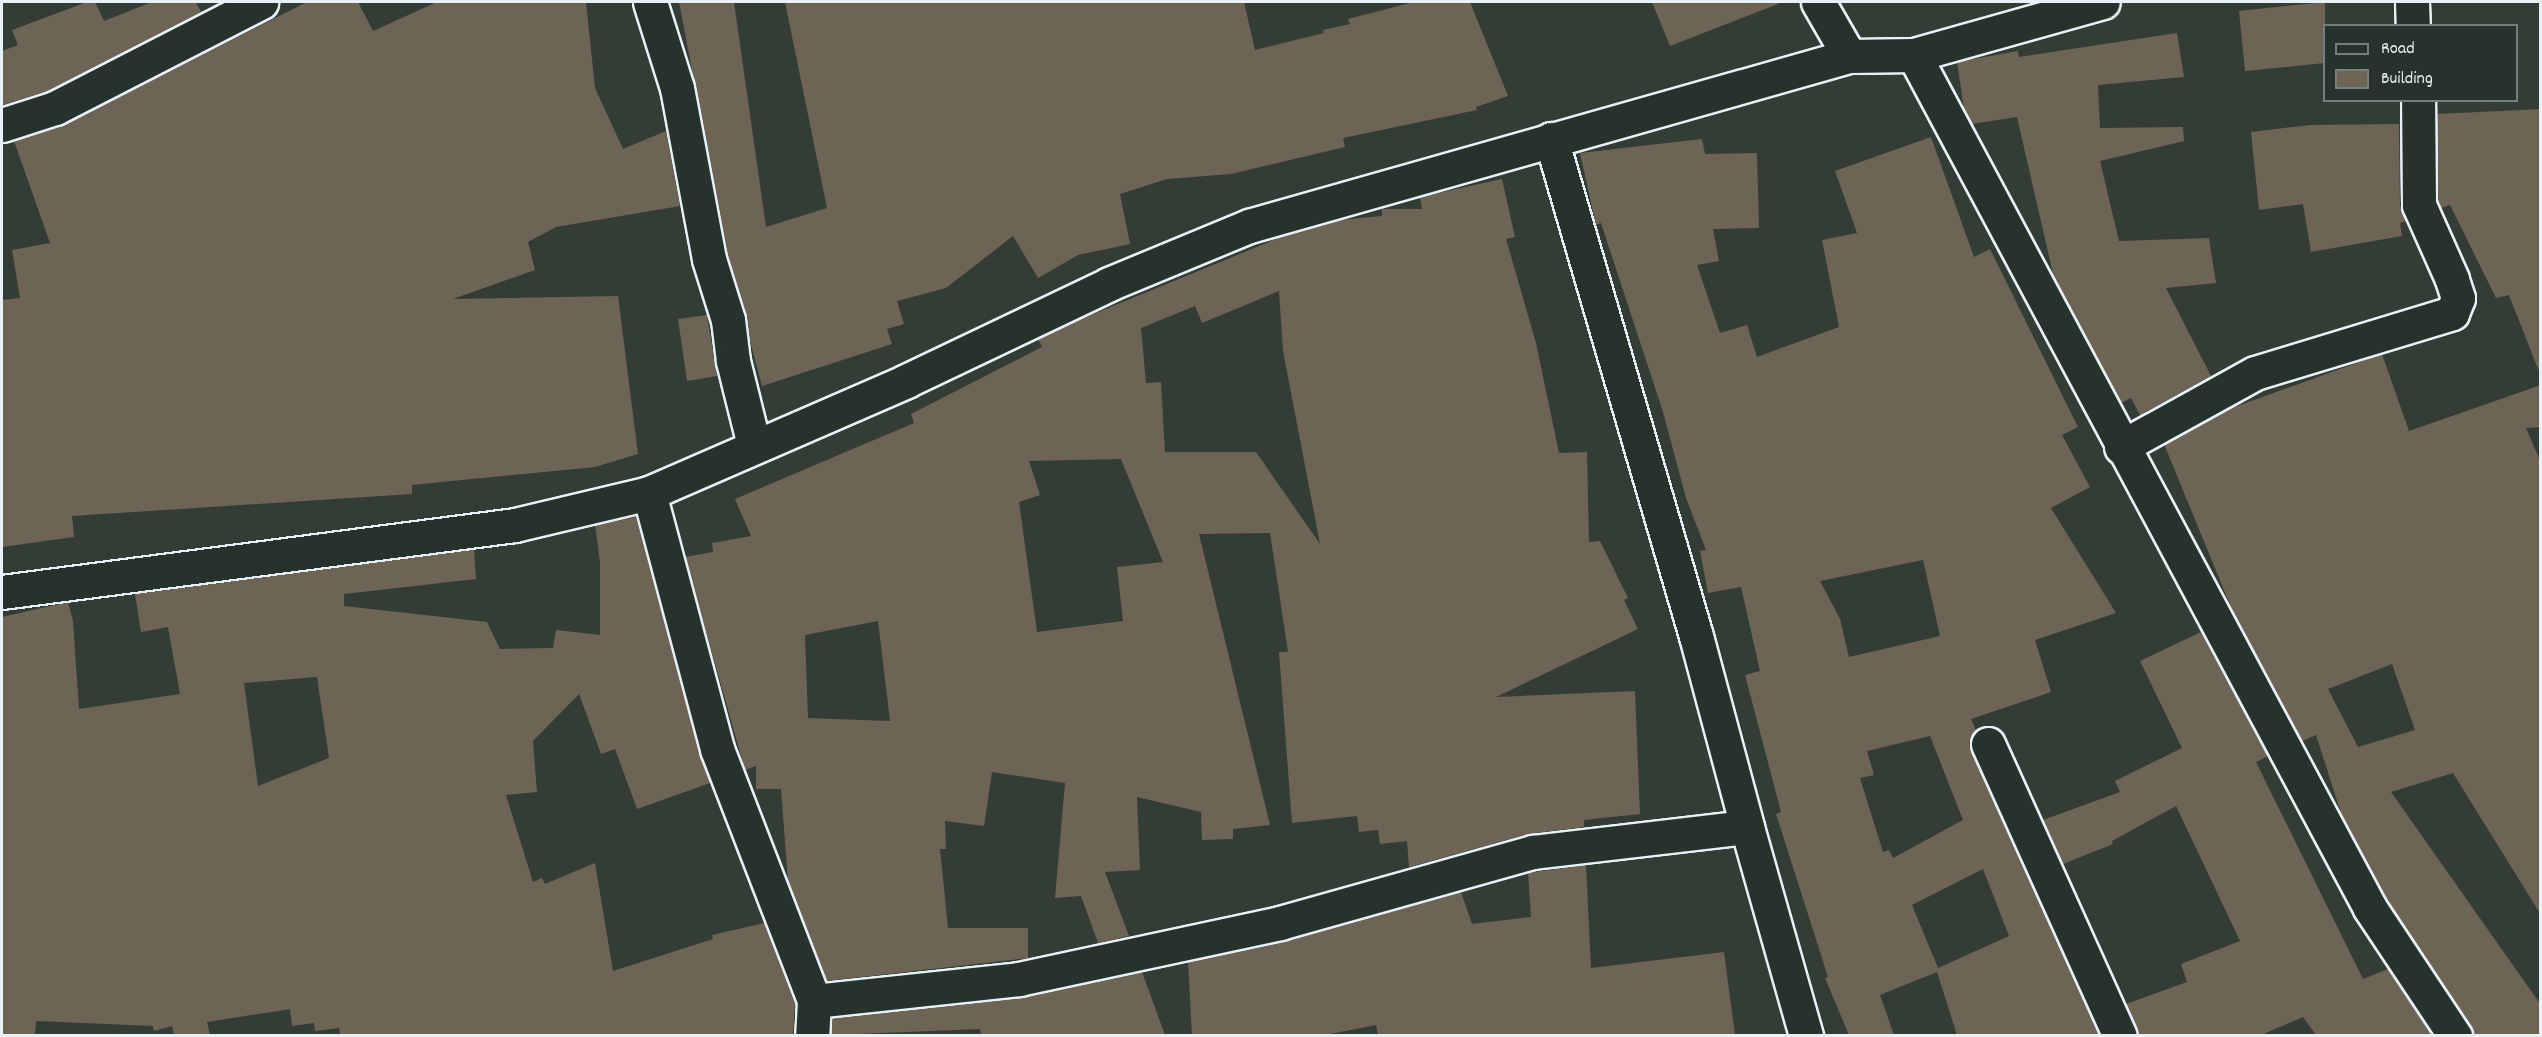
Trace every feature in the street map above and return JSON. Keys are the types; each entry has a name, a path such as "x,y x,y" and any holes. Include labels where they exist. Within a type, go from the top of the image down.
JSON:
{"street":[{"path":"2,125 55,108 261,2"},
{"path":"650,2 678,88 709,259 728,320 734,361 754,445"},
{"path":"1818,2 1849,56"},
{"path":"2,592 515,525 648,492 906,381 1109,284 1249,226 1849,56 1914,55 2103,2"},
{"path":"2412,2 2414,24"},
{"path":"1914,55 2121,447 2370,908 2455,1035"},
{"path":"2121,447 2256,373 2452,313 2458,298 2452,279 2419,206 2418,102"},
{"path":"1551,139 1696,636 1806,1035"},
{"path":"648,492 717,749 814,1001 812,1035"},
{"path":"1988,744 2120,1035"},
{"path":"814,1001 1018,979 1280,923 1533,852 1747,827"},
{"path":"800,1035 814,1001"}],"building":[{"path":"87,2 95,2 104,21 152,2 196,2 201,12 48,91 2,105 2,51 18,45 12,30"},
{"path":"307,2 358,2 373,31 437,2 586,2 595,88 623,149 666,131 680,206 556,227 528,242 535,270 453,299 618,296 638,454 595,467 412,485 412,494 72,516 74,537 2,547 2,300 20,298 12,250 50,243 14,141 63,125"},
{"path":"679,2 734,2 766,227 827,208 785,2 1244,2 1255,50 1324,33 1323,30 1350,24 1348,19 1414,2 1470,2 1508,96 1476,107 1477,110 1343,138 1345,147 1231,174 1167,179 1120,194 1130,244 1078,255 1038,278 1013,236 946,288 897,301 904,324 887,329 892,344 762,386 727,254"},
{"path":"1652,2 1778,2 1778,4 1670,46"},
{"path":"2325,2 2323,63 2245,71 2239,11"},
{"path":"2177,33 2184,77 2098,85 2100,128 2183,127 2184,141 2100,161 2119,241 2209,238 2216,283 2166,288 2211,376 2140,415 2131,398 2121,403 2054,278 2017,117 1972,124 1964,109 1957,62 2018,51 2019,57"},
{"path":"2541,109 2541,369 2538,369 2509,295 2496,298 2450,205 2441,208 2438,201 2437,114"},
{"path":"2399,124 2400,205 2406,221 2400,223 2402,236 2311,252 2303,204 2259,210 2251,132 2310,125"},
{"path":"1931,137 1974,257 1990,249 2078,427 2062,435 2090,487 2051,508 2116,613 2035,640 2051,692 1971,719 1976,731 1969,743 2099,1035 1957,1035 1937,972 1880,995 1894,1035 1849,1035 1825,978 1828,977 1776,814 1781,812 1745,675 1760,671 1741,587 1708,593 1700,551 1706,550 1686,498 1663,412 1601,223 1596,225 1580,153 1702,139 1705,154 1757,153 1759,228 1713,229 1719,261 1697,265 1720,333 1747,325 1757,357 1839,327 1822,240 1857,233 1835,171","holes":["1923,560 1940,636 1849,657 1840,619 1820,581","1930,736 1963,820 1893,858 1889,850 1883,852 1860,778 1874,775 1867,751","1983,869 2009,936 1938,968 1912,905"]},
{"path":"1502,179 1515,237 1506,239 1536,343 1559,453 1587,452 1589,542 1600,541 1628,598 1624,600 1638,629 1496,697 1635,691 1640,814 1584,820 1584,827 1528,834 1409,867 1407,841 1380,844 1378,830 1359,832 1357,816 1292,823 1279,652 1288,652 1270,533 1199,534 1270,825 1233,829 1233,839 1202,840 1201,812 1137,797 1140,870 1105,872 1129,936 1098,943 1081,896 1055,898 1065,783 992,772 984,826 945,821 946,849 940,849 948,928 1028,928 1028,958 826,981 788,882 781,789 756,789 756,766 745,770 685,557 713,552 712,543 751,536 735,499 914,423 911,414 1042,347 1038,339 1062,327 1286,235 1340,220 1382,216 1382,209 1422,209 1420,197","holes":["1279,291 1283,351 1320,544 1256,452 1165,452 1161,382 1146,383 1141,328 1195,306 1202,323","1121,459 1163,562 1117,567 1123,621 1037,632 1019,502 1040,495 1029,461","878,621 890,721 808,718 805,635"]},
{"path":"707,315 717,376 687,381 678,319"},
{"path":"2382,354 2409,431 2541,385 2541,427 2526,428 2541,463 2541,915 2453,773 2391,792 2541,1005 2541,1035 2474,1035 2386,898 2341,813 2316,735 2302,741 2235,617 2164,444 2229,409","holes":["2392,664 2415,730 2358,747 2328,689"]},
{"path":"636,517 710,783 637,809 615,749 601,754 579,694 533,741 537,792 506,795 533,882 542,878 545,884 595,863 613,971 713,939 712,935 764,923 795,1004 793,1035 340,1035 339,1028 315,1031 314,1023 292,1026 290,1009 207,1022 210,1035 174,1035 172,1026 154,1031 153,1026 36,1021 35,1035 2,1035 2,617 68,602 73,621 79,709 180,694 168,627 141,632 135,594 474,549 476,579 344,594 344,606 487,622 500,649 553,648 556,630 600,635 600,562 595,525","holes":["317,677 329,758 258,786 244,683"]},
{"path":"2201,632 2268,756 2256,762 2363,979 2388,969 2432,1035 2316,1035 2303,1017 2261,1035 2138,1035 2126,1004 2187,982 2181,964 2240,941 2176,806 2112,841 2113,844 2063,864 2043,820 2120,792 2115,781 2182,748 2140,661"},
{"path":"1586,865 1591,968 1724,952 1735,1035 1378,1035 1376,1025 1325,1035 1192,1035 1188,962 1285,941 1461,892 1472,924 1531,917 1528,873"},
{"path":"1142,972 1165,1035 981,1035 980,1029 831,1035 832,1018 1021,998"}]}
